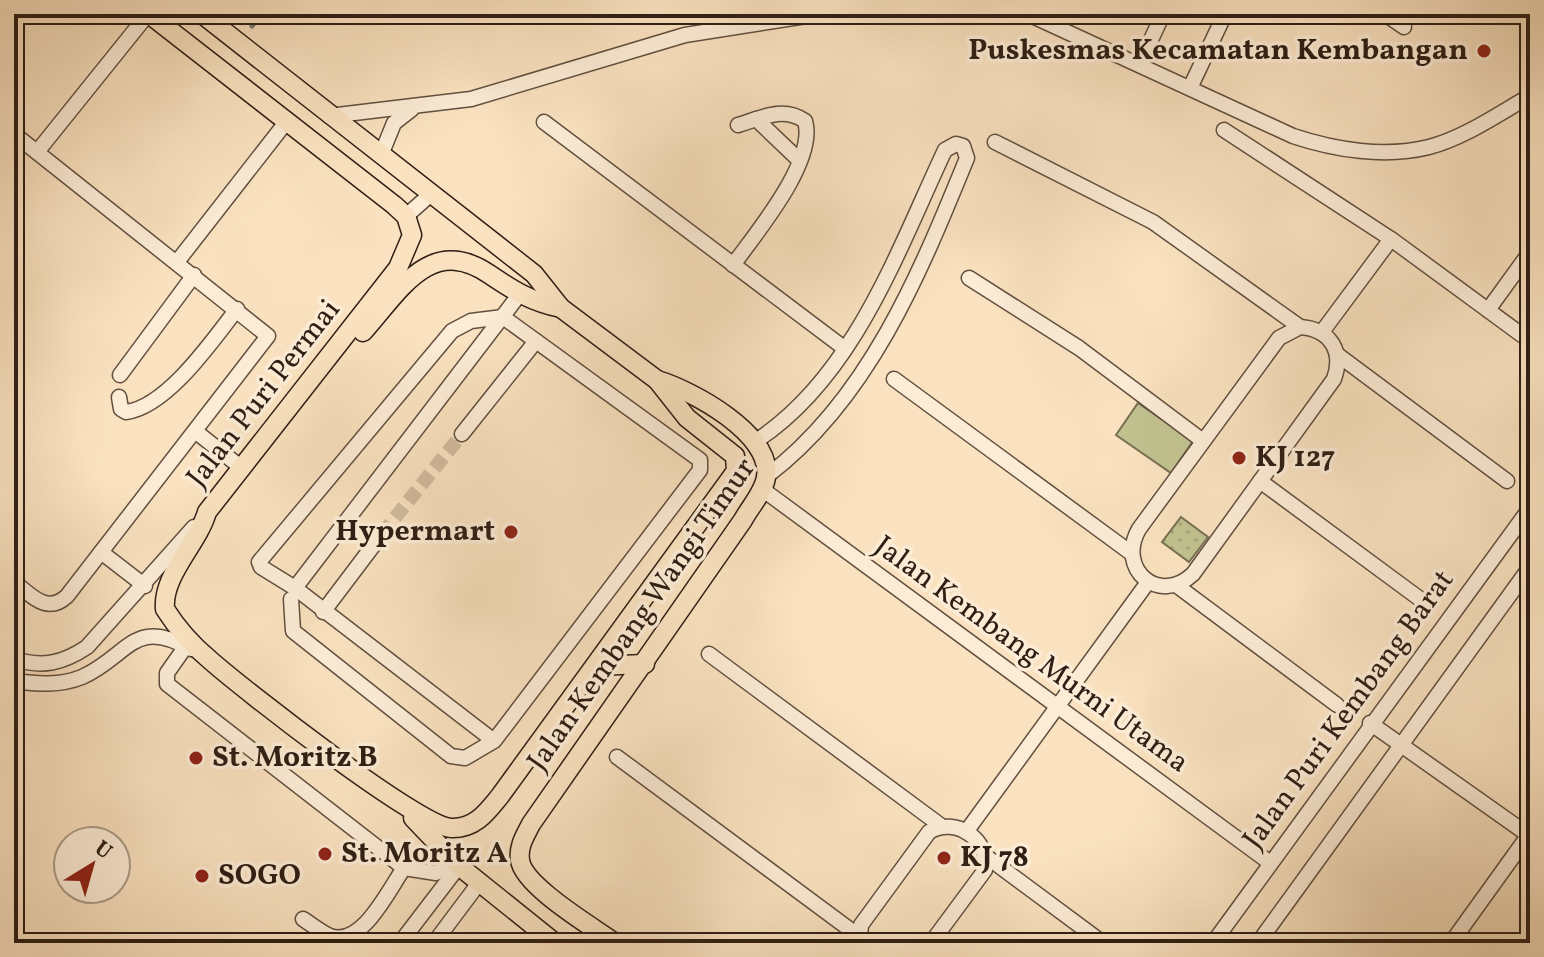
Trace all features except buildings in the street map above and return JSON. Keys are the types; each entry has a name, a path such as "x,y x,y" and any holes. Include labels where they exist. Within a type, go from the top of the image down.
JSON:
{"main road":[{"path":"202,14 534,274 561,308 657,380 701,398 756,441 765,458 764,482"},
{"path":"152,18 281,128 406,216"},
{"name":"Jalan Puri Permai","path":"403,807 209,660 171,618 164,598 202,528 207,512 398,268 412,243 412,229 406,216"},
{"path":"325,365 342,355 429,264 446,259 462,260 519,295 561,308"},
{"path":"657,380 687,418"},
{"name":"Jalan Kembang Wangi Timur","path":"403,807 440,827 463,827 480,819 595,666 736,471 735,456 687,418"},
{"name":"Jalan Kembang Wangi Timur","path":"615,943 537,886 520,863 520,847 531,824 645,664 764,482"},
{"path":"595,666 645,664"},
{"path":"403,807 457,864 555,943"}],"street":[{"path":"329,116 471,99 685,35 819,14"},
{"path":"1028,14 1293,136 1327,147 1357,151 1429,147 1530,96"},
{"path":"1149,44 1163,14"},
{"path":"1385,14 1404,27"},
{"path":"1190,88 1224,16"},
{"path":"37,152 123,45 152,18"},
{"path":"381,155 394,123 412,108"},
{"path":"733,265 778,201 799,160 808,130 805,121 794,113 779,112 738,125"},
{"path":"756,119 799,160"},
{"path":"544,122 844,348 793,414 756,441"},
{"path":"177,262 281,128"},
{"path":"1224,130 1391,239 1530,341"},
{"path":"14,134 268,336 195,431 108,557 67,596 53,605 37,600 14,582"},
{"path":"995,142 1153,222 1300,327 1322,332 1338,355 1507,481"},
{"name":"Jalan Kembang Wangi Timur","path":"764,482 815,433 874,352 930,250 967,158 963,146 950,145 945,150 869,310 844,348"},
{"path":"406,216 431,194"},
{"path":"1322,332 1391,239"},
{"path":"1488,310 1530,252"},
{"path":"120,375 194,275"},
{"path":"969,278 1079,348 1203,441"},
{"path":"494,741 323,612 293,594 261,567 260,557 452,331 471,321 503,317 700,460 700,470 494,741 465,758 451,756 293,631 293,594 503,317 519,295"},
{"path":"119,397 121,409 126,412 144,407 186,372 237,309"},
{"path":"1300,327 1279,338 1139,529 1131,553 1135,569 1148,582 1160,586 1176,585 1193,574 1334,379 1338,355"},
{"path":"462,434 536,341"},
{"path":"894,379 1131,553"},
{"path":"672,440 687,418"},
{"path":"195,431 243,469"},
{"path":"1260,481 1420,599"},
{"name":"Jalan Kembang Murni Utama","path":"764,482 1057,707 1269,862"},
{"name":"Jalan Puri Kembang Barat","path":"1213,943 1370,723 1530,508"},
{"path":"14,659 49,665 69,659 87,647 139,581 207,512"},
{"path":"323,612 382,534"},
{"path":"108,557 139,581"},
{"path":"1258,943 1530,567"},
{"path":"966,832 1148,582"},
{"path":"1176,585 1337,705"},
{"path":"14,681 44,684 81,677 146,635 169,637 209,660"},
{"path":"186,646 167,673 167,684 404,868 422,874 436,873 457,864"},
{"path":"709,654 940,825"},
{"path":"1370,723 1529,835 1451,943"},
{"path":"617,757 862,940"},
{"path":"862,940 861,925 929,832 940,825 952,825 981,845 987,857 1103,943"},
{"path":"931,943 985,870 987,857"},
{"path":"400,943 457,864"},
{"path":"303,919 328,940 363,936 404,868"},
{"path":"434,943 479,883"}],"green space":[{"path":"1138,403 1193,441 1171,473 1116,435"},
{"path":"1181,517 1208,537 1189,562 1162,542"}],"waterway":[{"path":"252,26 261,14"}],"tunnel":[{"path":"382,534 462,434"}],"place":[{"name":"Puskesmas Kecamatan Kembangan","path":"1484,51"},
{"name":"KJ 127","path":"1239,458"},
{"name":"Hypermart","path":"511,532"},
{"name":"St. Moritz B","path":"196,758"},
{"name":"St. Moritz A","path":"325,854"},
{"name":"KJ 78","path":"944,858"},
{"name":"SOGO","path":"202,876"}]}
